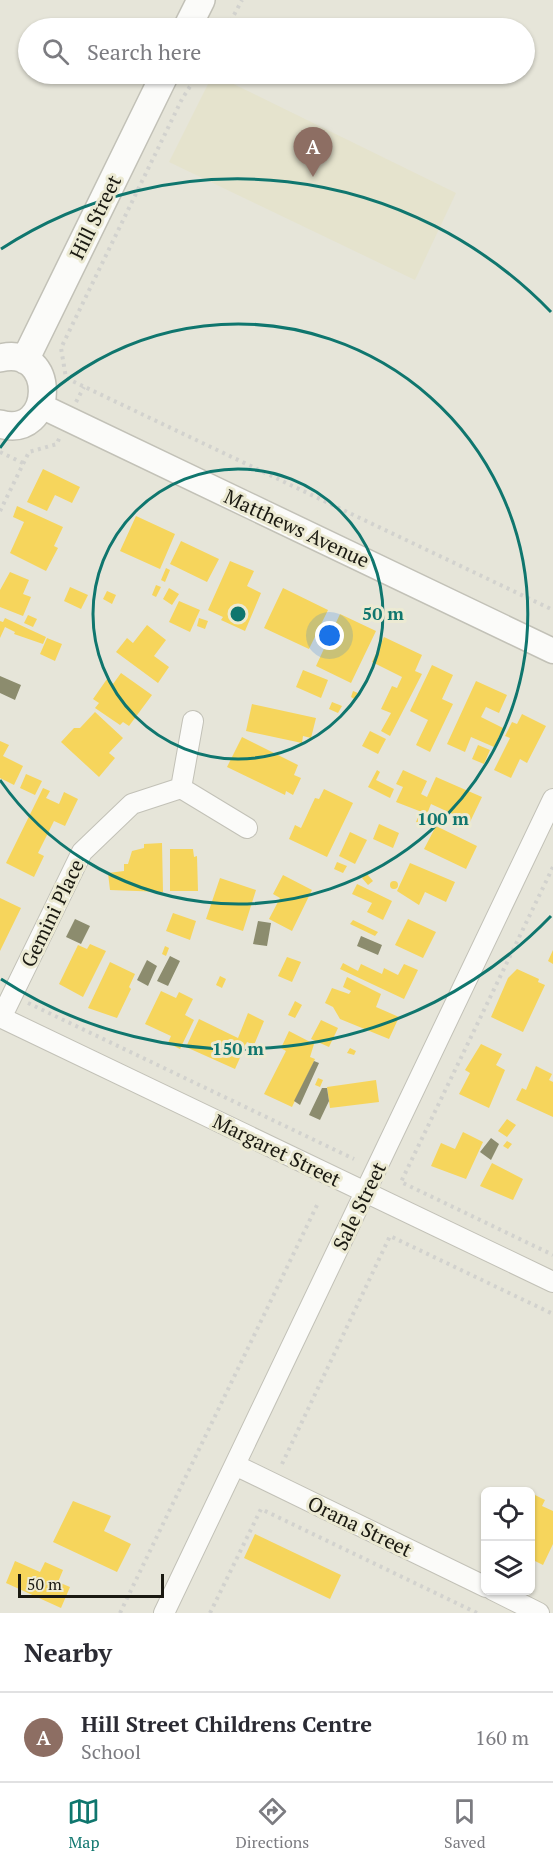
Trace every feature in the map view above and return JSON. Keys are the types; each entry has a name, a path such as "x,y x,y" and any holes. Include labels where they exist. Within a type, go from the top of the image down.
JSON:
{"main road":[{"path":"192,18 201,0"},
{"name":"Hill Street","path":"12,359 160,84"},
{"path":"0,424 16,425 26,422 41,406 43,385 33,367 12,359"}],"street":[{"name":"Matthews Avenue","path":"41,406 553,651"},
{"path":"193,721 181,788 247,828"},
{"name":"Gemini Place","path":"0,1018 82,852 132,804 181,788"},
{"name":"Sale Street","path":"164,1613 553,799"},
{"name":"Margaret Street","path":"0,1018 553,1282"},
{"name":"Orana Street","path":"235,1465 481,1585"},
{"path":"503,1595 539,1613"}],"path":[{"path":"232,18 242,0"},
{"path":"192,84 182,99 61,348 66,378 553,610"},
{"path":"0,511 29,452 57,444 84,387"},
{"path":"0,452 23,463"},
{"path":"553,867 401,1182 553,1255"},
{"path":"12,996 354,1159"},
{"path":"120,1613 318,1203"},
{"path":"282,1464 390,1236 553,1314"},
{"path":"210,1613 261,1509 477,1613"}],"shaded area":[{"path":"208,84 233,84 456,193 415,280 169,162"}],"building: Homes":[{"path":"43,469 80,487 72,503 55,495 47,511 27,502"},
{"path":"17,506 63,527 54,546 58,548 46,571 10,553 24,522 13,517"},
{"path":"136,516 175,534 160,569 120,551"},
{"path":"181,541 219,559 207,582 170,564"},
{"path":"230,561 254,571 247,586 261,593 245,631 221,620 223,617 208,610"},
{"path":"166,568 170,570 165,582 161,580"},
{"path":"10,572 29,580 23,594 31,597 23,616 0,607 0,590"},
{"path":"156,585 161,587 156,597 152,595"},
{"path":"70,587 88,595 81,609 64,601"},
{"path":"169,588 179,594 172,605 163,599"},
{"path":"283,588 328,610 309,649 264,628"},
{"path":"107,591 116,595 112,604 103,599"},
{"path":"179,601 200,610 190,632 169,622"},
{"path":"340,614 376,631 351,683 316,666"},
{"path":"28,615 37,619 33,627 24,623"},
{"path":"5,618 46,637 43,644 14,634 15,632 5,627 0,638 0,621 3,622"},
{"path":"199,618 208,621 205,629 197,626"},
{"path":"147,625 166,640 154,656 169,667 158,683 116,652 127,638 133,643"},
{"path":"384,637 422,655 415,671 422,674 390,736 381,731 391,713 381,709 392,686 397,688 402,677 372,662"},
{"path":"47,638 62,644 55,661 40,654"},
{"path":"432,665 453,675 442,699 453,704 430,752 416,745 428,720 410,711"},
{"path":"303,670 328,680 321,698 296,687"},
{"path":"121,673 152,695 129,726 123,722 120,725 95,708 99,703 93,699 107,679 113,684"},
{"path":"476,681 507,695 499,713 486,707 481,717 503,728 494,747 471,737 465,752 447,744"},
{"path":"353,691 358,693 356,700 351,697"},
{"path":"332,702 342,706 338,713 329,709"},
{"path":"252,704 316,718 311,738 303,736 302,743 246,731"},
{"path":"95,712 123,738 109,753 115,758 99,777 61,742 74,728 80,728"},
{"path":"522,714 546,726 527,763 520,759 511,778 494,770 510,738 505,736 512,722 517,724"},
{"path":"370,731 386,739 378,754 362,746"},
{"path":"242,737 298,765 294,775 301,778 293,795 286,791 285,795 227,767"},
{"path":"0,741 9,745 3,756 23,766 14,785 0,778"},
{"path":"478,745 490,750 484,764 472,759"},
{"path":"377,770 380,772 376,780 394,789 390,798 368,787"},
{"path":"403,770 427,781 421,794 427,797 436,777 482,797 470,822 431,804 427,814 396,802 403,787 396,784"},
{"path":"26,774 42,781 35,795 20,788"},
{"path":"43,788 50,791 46,798 59,804 64,792 78,799 65,826 54,821 38,853 44,856 34,877 6,863"},
{"path":"324,789 353,803 327,857 289,839 295,825 301,828 315,798 319,799"},
{"path":"419,815 427,819 425,826 416,822"},
{"path":"379,824 399,833 393,848 373,839"},
{"path":"436,826 477,846 466,869 424,849"},
{"path":"350,832 367,840 355,864 339,856"},
{"path":"162,843 163,892 110,890 108,873 124,871 124,864 128,864 132,851 144,848 144,844"},
{"path":"170,849 193,849 194,857 197,856 198,891 170,891"},
{"path":"337,862 347,866 343,873 334,869"},
{"path":"410,863 455,882 446,902 425,892 419,905 397,891"},
{"path":"367,874 373,881 368,885 362,878"},
{"path":"283,875 312,890 292,931 269,919 280,898 273,894"},
{"path":"220,878 256,890 243,931 206,919"},
{"path":"394,881 398,885 394,889 390,885"},
{"path":"357,884 392,901 383,920 367,912 372,903 352,894"},
{"path":"0,898 21,908 0,951"},
{"path":"173,913 196,921 190,940 166,931"},
{"path":"408,919 436,932 423,958 395,945"},
{"path":"353,920 378,932 375,936 350,924"},
{"path":"90,944 106,951 83,997 59,984 78,945 87,949"},
{"path":"165,946 169,948 166,956 162,954"},
{"path":"553,950 553,964 548,961"},
{"path":"287,957 301,962 292,982 278,976"},
{"path":"110,962 135,974 129,987 131,989 117,1018 88,1008"},
{"path":"343,963 358,971 361,964 382,974 384,968 398,975 404,964 418,970 404,999 340,969"},
{"path":"517,969 539,979 538,982 545,985 523,1032 491,1017 508,978"},
{"path":"220,976 226,979 222,988 216,985"},
{"path":"347,977 381,994 376,1007 399,1017 389,1039 340,1019 333,1007 325,1003 332,988 349,994 351,991 343,987"},
{"path":"161,991 176,998 179,992 193,999 185,1015 194,1020 180,1049 168,1043 171,1036 145,1024"},
{"path":"295,1001 302,1005 295,1018 288,1015"},
{"path":"248,1013 264,1021 254,1045 247,1042 235,1069 186,1047 199,1019 238,1038"},
{"path":"321,1020 338,1028 329,1047 311,1039"},
{"path":"289,1031 314,1044 310,1057 315,1059 292,1107 264,1094 286,1051 281,1048"},
{"path":"481,1044 502,1054 496,1065 505,1070 489,1108 459,1094 470,1073 465,1070"},
{"path":"350,1048 356,1051 354,1055 347,1053"},
{"path":"536,1066 552,1074 549,1080 553,1082 553,1117 516,1100 522,1088 526,1090"},
{"path":"318,1078 323,1080 320,1087 315,1085"},
{"path":"376,1080 379,1102 330,1108 327,1087"},
{"path":"507,1119 516,1125 507,1137 498,1131"},
{"path":"463,1132 483,1142 466,1179 431,1166 441,1143 455,1149"},
{"path":"507,1141 512,1144 508,1149 503,1146"},
{"path":"492,1163 523,1179 513,1200 480,1186"},
{"path":"535,1495 545,1500 542,1506 553,1511 553,1544 543,1565 535,1561"},
{"path":"73,1501 111,1516 104,1531 131,1544 117,1572 53,1542"},
{"path":"255,1534 341,1575 330,1599 244,1558"},
{"path":"15,1561 40,1572 45,1562 63,1570 58,1582 70,1587 61,1608 6,1583"}],"building: Industry":[{"path":"0,676 21,685 15,700 0,693"},
{"path":"75,919 90,926 81,944 66,937"},
{"path":"258,921 271,923 267,946 253,944"},
{"path":"361,936 382,945 378,955 357,946"},
{"path":"170,956 180,961 168,986 157,981"},
{"path":"147,960 157,966 148,986 137,980"},
{"path":"314,1061 319,1063 300,1105 294,1101"},
{"path":"322,1088 327,1088 329,1101 320,1120 309,1115"},
{"path":"491,1138 499,1144 491,1160 480,1152"}],"place":[{"name":"Hill Street Childrens Centre","path":"313,177"}]}
